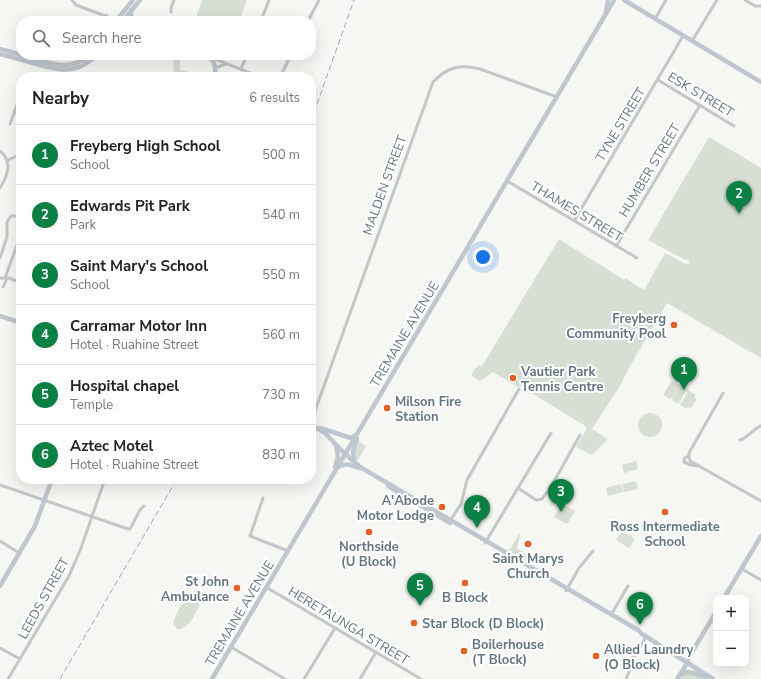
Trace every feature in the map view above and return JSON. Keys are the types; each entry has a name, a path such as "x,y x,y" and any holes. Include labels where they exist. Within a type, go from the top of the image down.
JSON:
{"main road":[{"path":"121,16 133,0"},
{"path":"127,16 140,0"},
{"path":"605,15 608,0"},
{"name":"TREMAINE AVENUE","path":"212,679 614,0"},
{"path":"624,0 761,82"},
{"path":"131,11 131,16"},
{"path":"0,49 16,53"},
{"path":"0,54 16,58"},
{"path":"21,60 50,68 64,70 83,65 90,60"},
{"path":"41,60 59,65 74,64 83,60"},
{"path":"213,60 215,72"},
{"path":"0,316 16,321"},
{"path":"316,427 351,438 358,432"},
{"path":"316,427 324,432 355,463 375,476 379,481 486,542 636,633 644,636 712,679"},
{"path":"355,463 353,452 358,432"},
{"path":"330,480 338,457 334,442"},
{"path":"335,471 341,466 348,464 367,471"},
{"path":"0,586 35,526 50,484"},
{"path":"726,595 761,536"},
{"path":"566,590 611,614 638,630 644,636"},
{"path":"678,678 713,617"},
{"path":"678,678 686,672 690,672 712,679"}],"street":[{"path":"72,0 76,5 106,16"},
{"path":"171,12 174,0"},
{"path":"263,16 269,0"},
{"path":"311,16 319,0"},
{"path":"655,19 666,0"},
{"path":"692,41 717,0"},
{"path":"745,0 755,6 761,6"},
{"name":"TYNE STREET","path":"574,221 683,36"},
{"path":"219,60 248,72"},
{"path":"241,69 245,60"},
{"path":"282,72 288,60"},
{"path":"215,68 228,64"},
{"name":"MALDEN STREET","path":"316,410 432,82 449,70 460,66 471,67 557,97"},
{"name":"ESK STREET","path":"658,80 734,126"},
{"name":"HUMBER STREET","path":"616,246 700,105"},
{"path":"10,124 16,107"},
{"path":"0,151 8,160 8,171 0,188"},
{"path":"8,160 16,156"},
{"name":"THAMES STREET","path":"507,181 637,258"},
{"path":"0,258 7,237 8,220 11,216 16,216"},
{"path":"3,288 16,249"},
{"path":"0,278 6,278 16,281"},
{"path":"450,521 461,504 466,480 519,389"},
{"path":"699,466 687,464 684,462 684,459 688,457 723,394"},
{"path":"740,440 748,437 761,426"},
{"path":"486,542 551,433"},
{"path":"518,488 536,500 542,499 552,485 580,435"},
{"path":"688,457 690,461 761,501"},
{"name":"LEEDS STREET","path":"8,679 70,576 103,484"},
{"path":"0,485 128,529 130,529 140,510 144,506"},
{"path":"263,498 250,536 288,551"},
{"path":"0,541 20,552"},
{"path":"566,590 580,568 593,552"},
{"path":"742,569 761,580"},
{"path":"611,614 628,586"},
{"name":"HERETAUNGA STREET","path":"266,587 421,679"},
{"path":"304,679 335,628"},
{"path":"626,679 631,667 630,661 637,653 644,636"},
{"path":"231,647 285,679"},
{"path":"0,648 20,659"},
{"path":"360,679 376,652"}],"shaded area":[{"path":"202,0 247,0 241,16 197,16"},
{"path":"173,60 180,60 180,70 189,72 174,72"},
{"path":"709,137 761,168 761,358 667,303 619,387 592,429 608,439 592,455 576,447 587,428 584,425 522,386 518,387 493,372 480,381 471,375 478,365 482,366 559,239 624,280 626,278 640,288 645,289 665,253 686,264 690,264 688,262 689,260 685,260 648,240"},
{"path":"671,380 696,395 694,397 697,399 691,408 688,407 687,409 680,405 688,392 686,391 678,404 672,400 672,397 670,399 663,395"},
{"path":"650,413 655,414 661,420 661,430 655,436 650,437 645,436 639,430 638,425 639,420 645,414"},
{"path":"358,441 366,446 357,461 355,453"},
{"path":"636,461 638,469 624,473 622,465"},
{"path":"636,481 638,489 624,492 622,484"},
{"path":"621,484 623,492 608,496 606,488"},
{"path":"562,504 575,511 567,524 554,517"},
{"path":"521,531 517,547 529,556 526,561 509,551"},
{"path":"622,531 635,539 629,548 616,540"},
{"path":"189,600 198,601 199,607 188,625 181,629 177,629 173,622 181,605"},
{"path":"686,669 703,679 680,679"}],"railway":[{"path":"316,107 354,0"},
{"path":"60,679 174,484"}],"place":[{"name":"Edwards Pit Park","path":"739,214"},
{"name":"Freyberg Community Pool","path":"674,325"},
{"name":"Vautier Park Tennis Centre","path":"513,378"},
{"name":"Freyberg High School","path":"684,390"},
{"name":"Milson Fire Station","path":"387,408"},
{"name":"A'Abode Motor Lodge","path":"442,507"},
{"name":"Saint Mary's School","path":"561,512"},
{"name":"Ross Intermediate School","path":"665,512"},
{"name":"Carramar Motor Inn","path":"477,528"},
{"name":"Northside (U Block)","path":"369,532"},
{"name":"Saint Marys Church","path":"528,544"},
{"name":"B Block","path":"465,583"},
{"name":"St John Ambulance","path":"237,588"},
{"name":"Hospital chapel","path":"420,606"},
{"name":"Star Block (D Block)","path":"414,623"},
{"name":"Aztec Motel","path":"640,625"},
{"name":"Boilerhouse (T Block)","path":"464,651"},
{"name":"Allied Laundry (O Block)","path":"596,656"}]}
